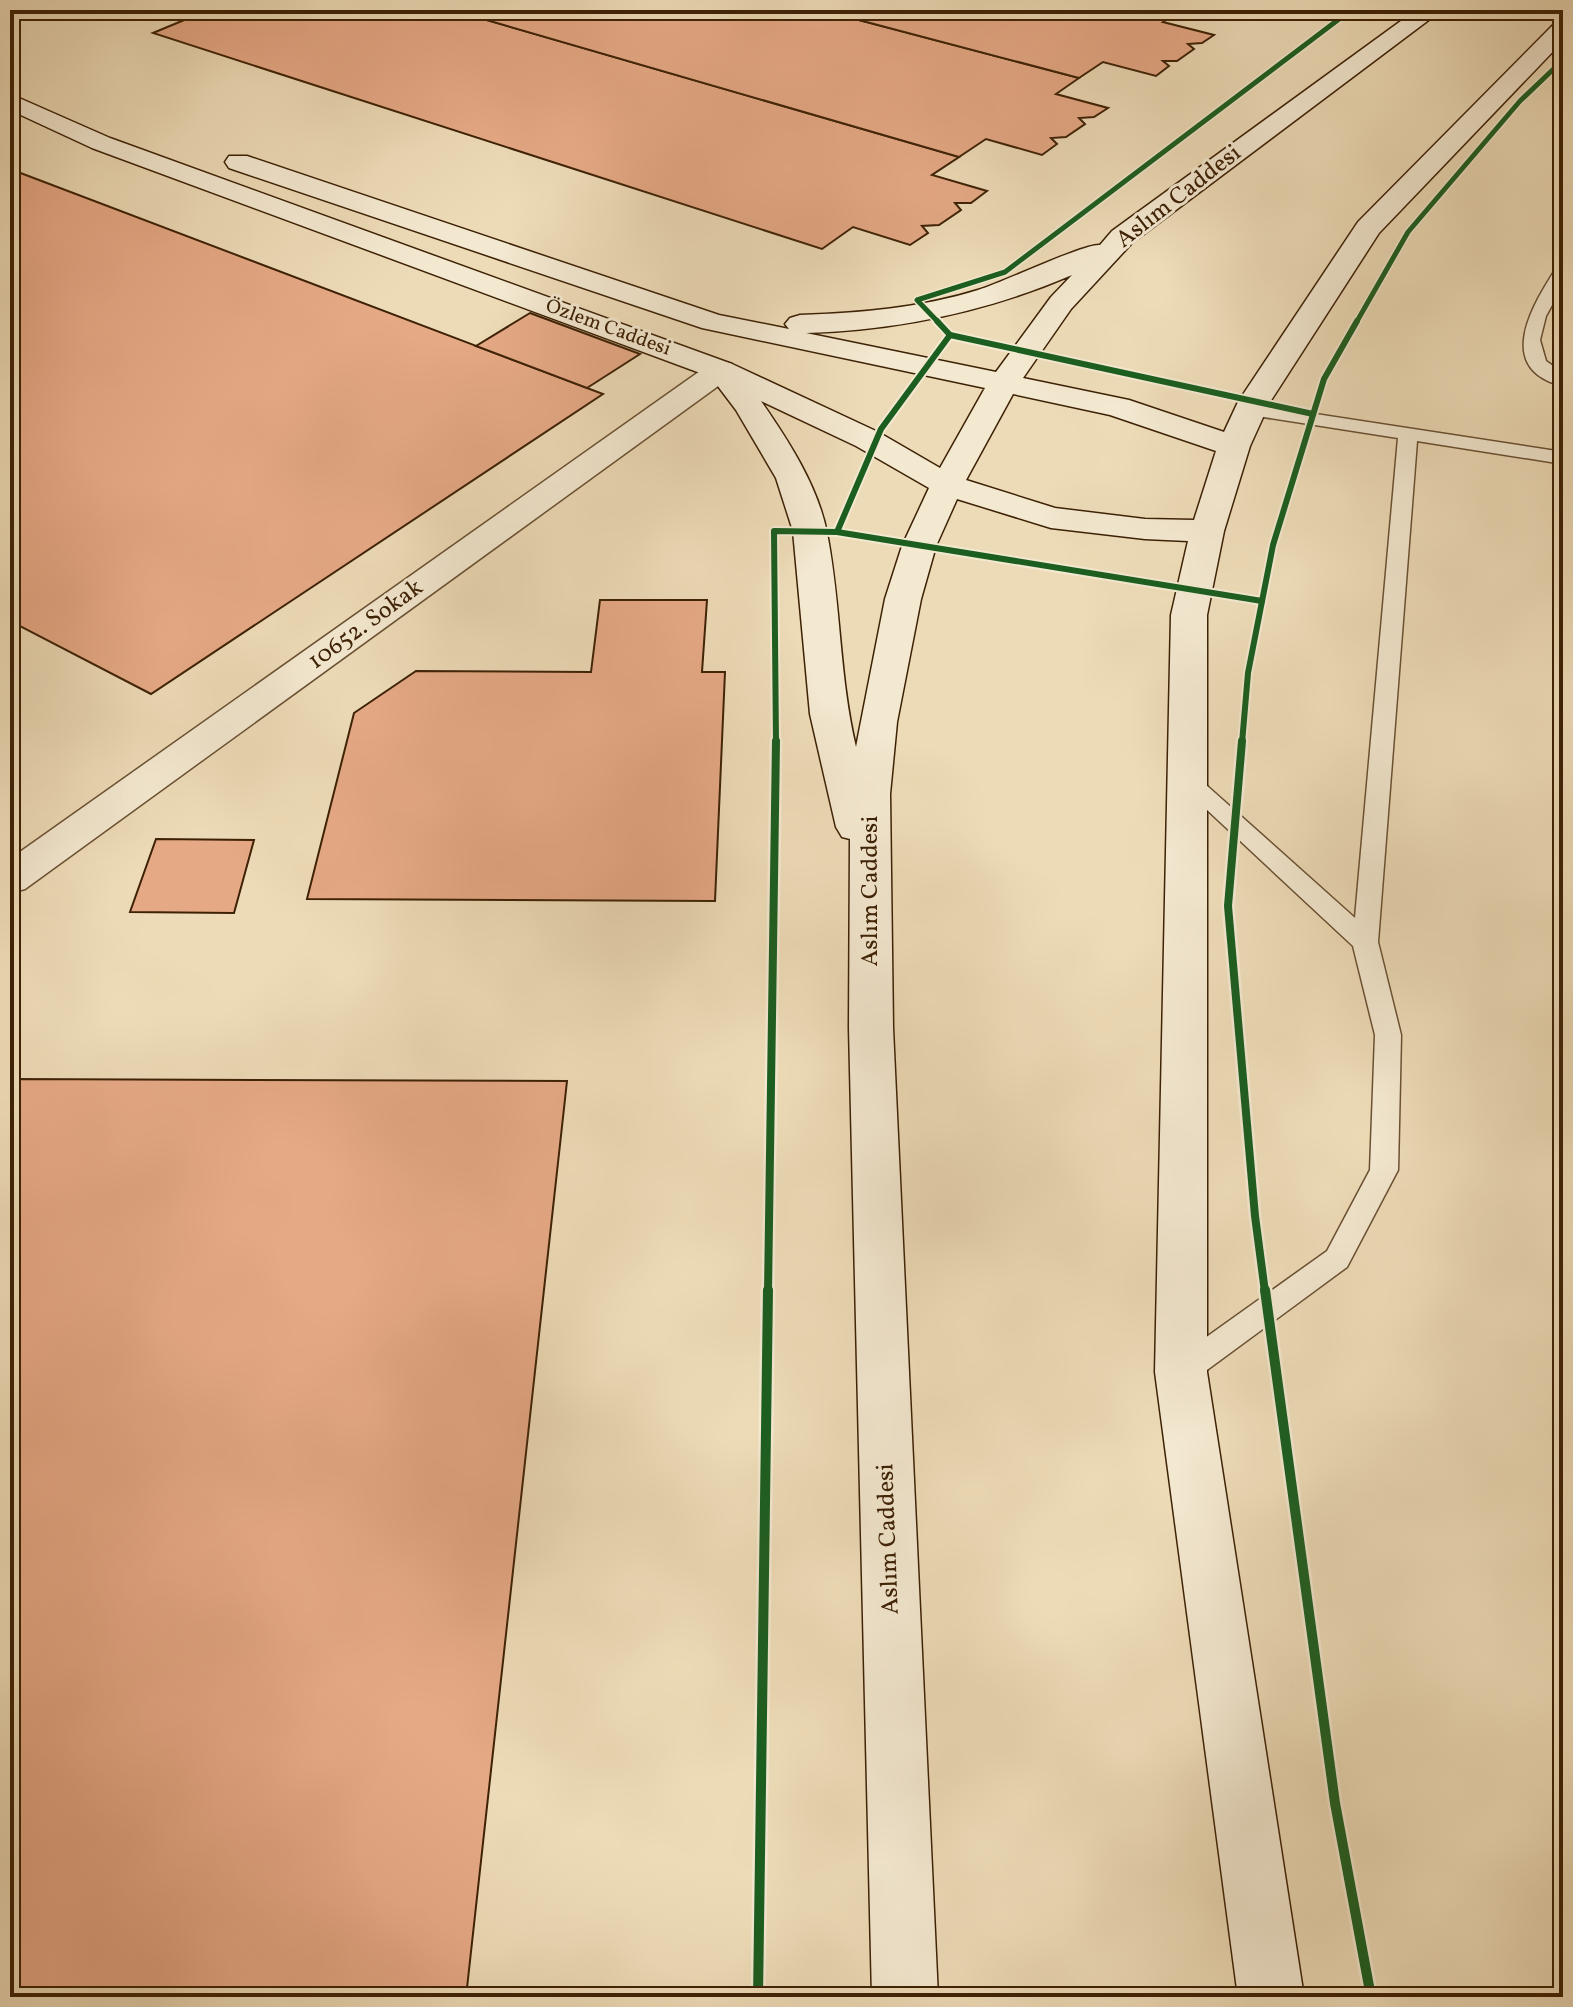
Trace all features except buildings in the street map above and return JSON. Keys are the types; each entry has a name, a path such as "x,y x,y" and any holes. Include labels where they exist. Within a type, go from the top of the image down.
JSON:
{"main road":[{"name":"Aslım Caddesi","path":"905,1997 871,1028 870,794 878,722 903,599 919,546 947,485 1004,382 1061,303 1122,237 1431,10"},
{"path":"1271,1997 1181,1372 1189,615 1207,531 1242,428 1368,228 1563,28"},
{"path":"10,85 144,130"},
{"name":"Özlem Caddesi","path":"10,101 101,143 721,370 867,439 947,485 1051,518 1145,529 1207,531"},
{"name":"Özlem Caddesi","path":"219,155 712,322 1118,407 1242,428"},
{"path":"712,322 826,324 927,314 1046,277 1122,237"},
{"path":"721,370 750,407 792,478 810,531 829,714 871,890"},
{"name":"10652. Sokak","path":"10,879 721,370"}],"lane":[{"path":"1563,271 1531,330 1530,348 1539,365 1563,381"},
{"path":"1242,428 1408,434 1563,458"},
{"path":"1181,1372 1337,1259 1384,1170 1388,1035 1365,942 1408,434"},
{"path":"1188,781 1365,942"}],"cycle path":[{"path":"758,1997 777,656 774,531 837,532 881,429 950,335 917,300 1005,272 1351,10"},
{"path":"1371,1997 1335,1803 1255,1216 1228,906 1248,673 1273,545 1324,379 1408,232 1520,101 1563,60"},
{"path":"950,335 1313,414"},
{"path":"837,532 1262,601"}]}
